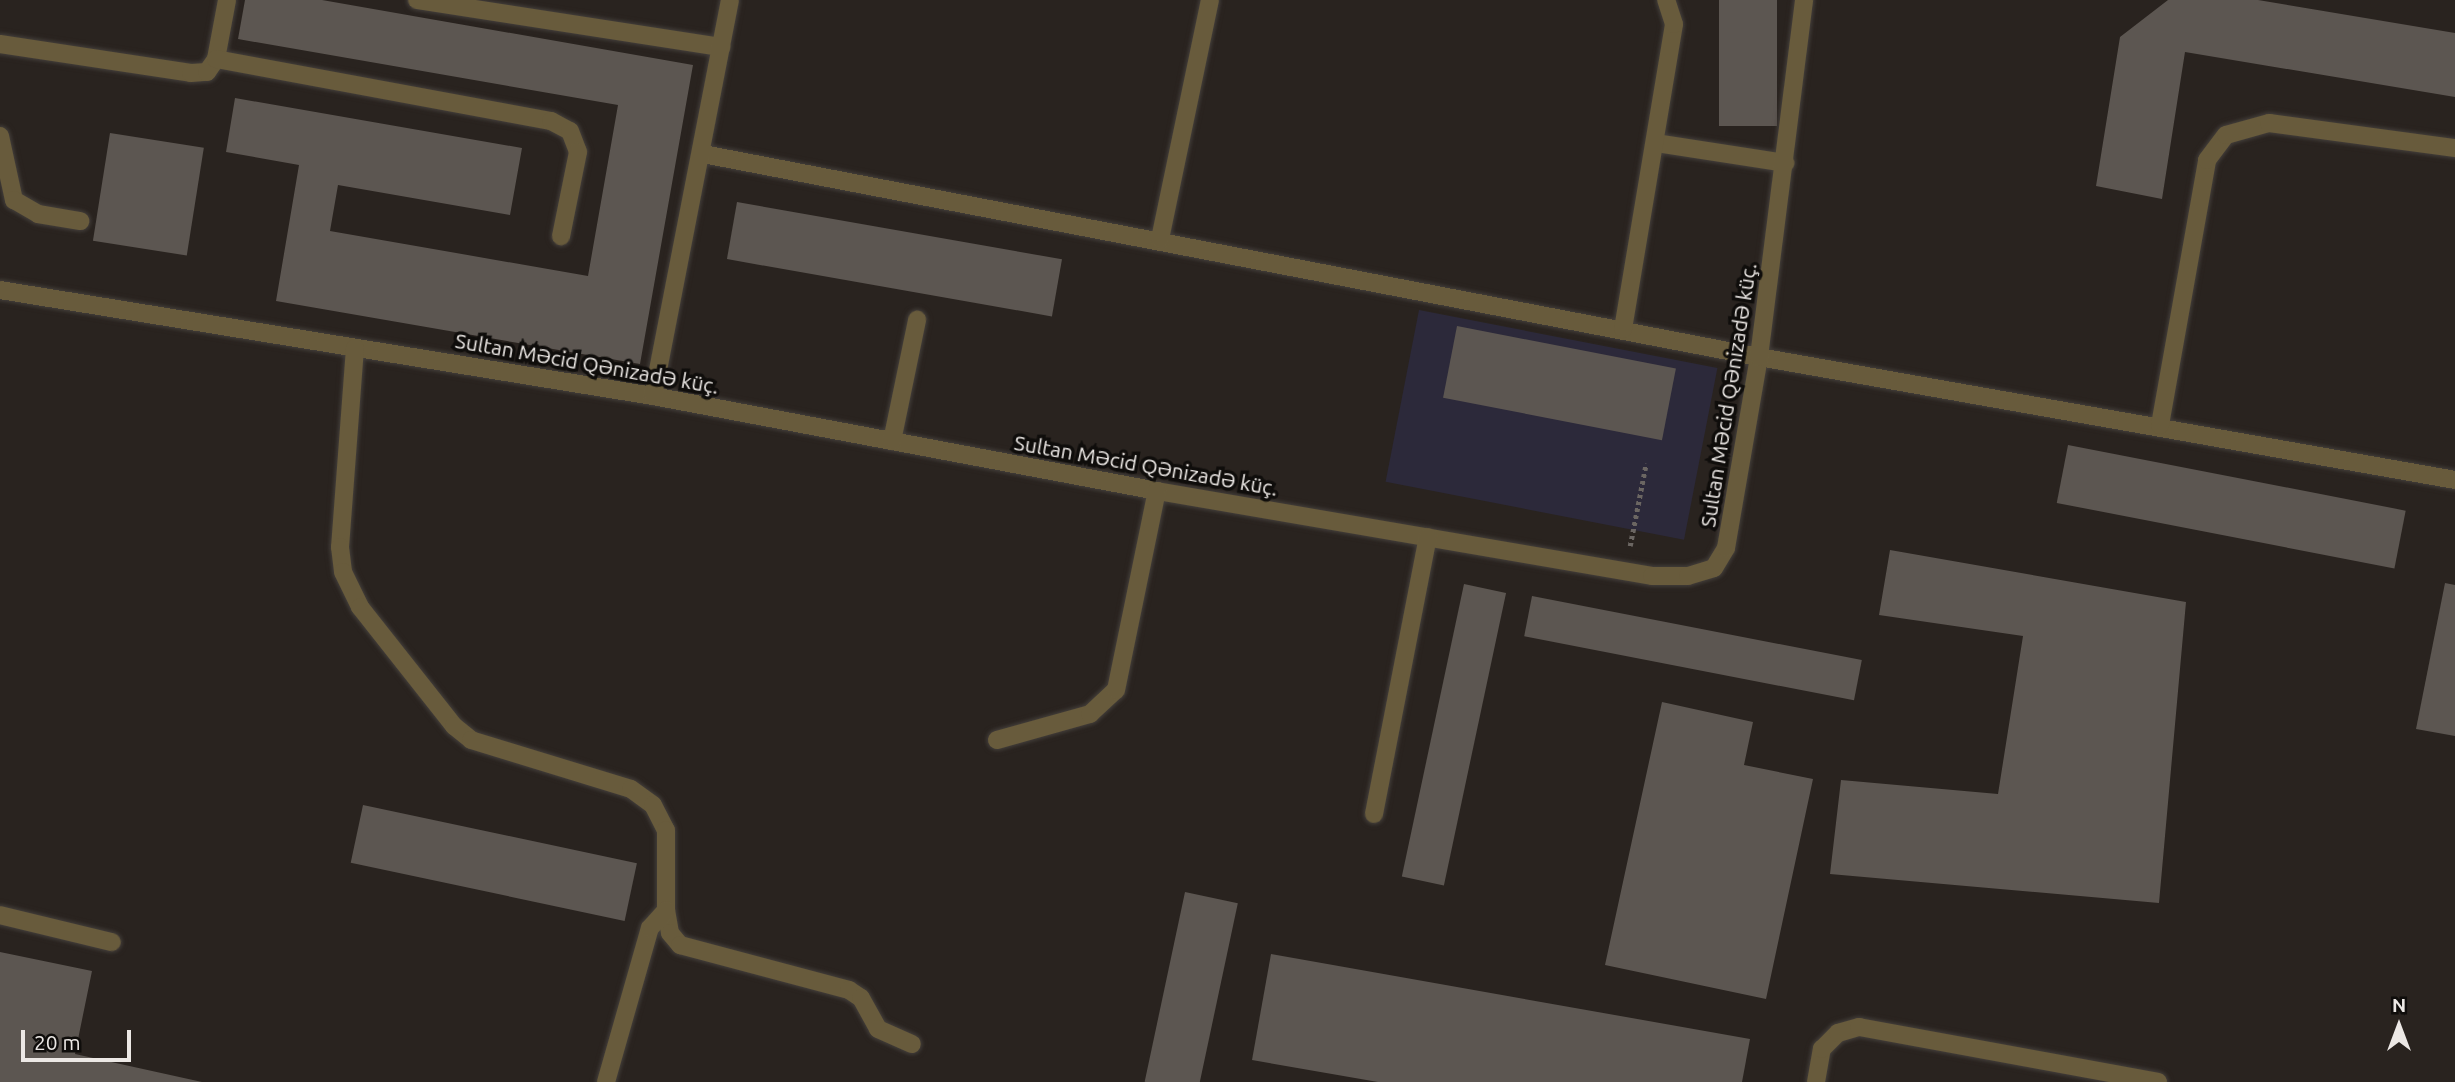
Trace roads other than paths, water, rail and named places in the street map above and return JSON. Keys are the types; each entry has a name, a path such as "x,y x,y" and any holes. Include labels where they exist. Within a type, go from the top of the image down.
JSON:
{"street":[{"path":"0,44 191,73 207,72 216,59 228,0"},
{"path":"417,0 721,47"},
{"path":"653,396 703,154 730,0"},
{"path":"1160,239 1209,0"},
{"path":"1623,329 1657,143 1674,24 1666,0"},
{"name":"Sultan Məcid Qənizadə küç.","path":"0,290 653,396 1157,491 1625,571 1688,576 1714,568 1726,548 1759,357 1804,0"},
{"path":"216,59 551,121 570,131 578,152 561,236"},
{"path":"2160,425 2207,160 2225,135 2269,123 2455,148"},
{"path":"0,136 14,200 38,214 80,220"},
{"path":"1657,143 1785,163"},
{"path":"703,154 1160,239 1759,357 2160,425 2455,480"},
{"path":"892,441 917,320"},
{"path":"355,348 340,547 343,572 360,607 471,740 631,789 653,805 666,830 666,910 670,933 680,945 849,990 861,998 877,1028 912,1044"},
{"path":"997,740 1090,714 1116,690 1157,491"},
{"path":"1374,814 1427,537"},
{"path":"606,1082 650,928 666,910"},
{"path":"0,915 111,942"},
{"path":"1816,1082 1822,1049 1838,1033 1859,1027 2158,1082"}]}
